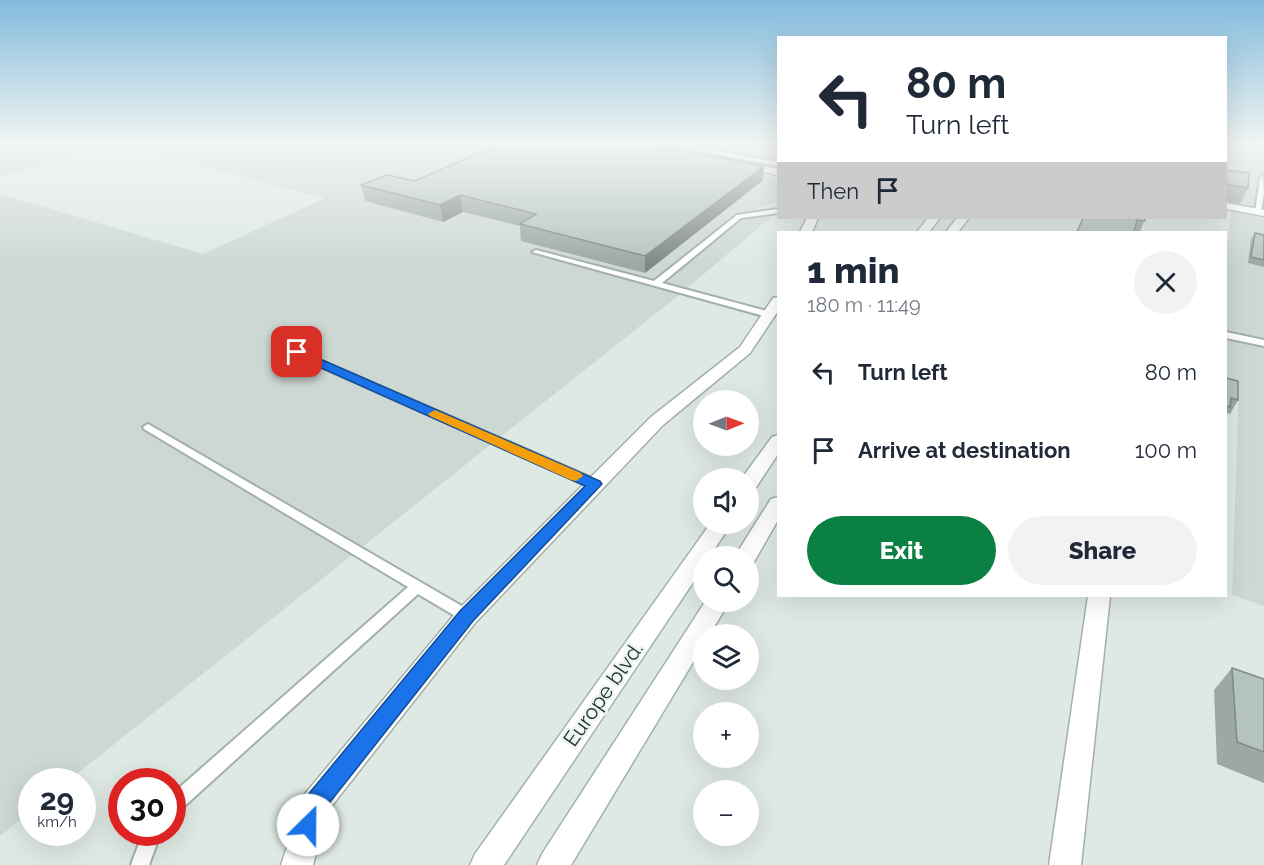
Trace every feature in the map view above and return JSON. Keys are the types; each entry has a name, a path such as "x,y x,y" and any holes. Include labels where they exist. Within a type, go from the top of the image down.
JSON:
{"street":[{"path":"1227,206 1261,213"},
{"path":"953,231 962,219"},
{"path":"297,865 314,805 466,616 657,421 745,350 775,308"},
{"path":"759,468 777,442"},
{"path":"752,546 777,506"},
{"name":"Europe blvd.","path":"486,865 569,741 714,534"},
{"path":"1065,865 1099,597"},
{"path":"553,865 711,612"}],"lane":[{"path":"1261,213 1263,184"},
{"path":"657,284 739,216 777,211"},
{"path":"537,252 657,284 775,308"},
{"path":"1227,335 1264,343"},
{"path":"297,352 595,484"},
{"path":"148,427 466,616"},
{"path":"186,793 417,587"},
{"path":"140,865 147,846"}],"shaded area":[{"path":"272,184 777,184 777,202 755,208 770,218 684,291 84,768 18,768 18,821 0,836 0,194 203,254 325,198"},
{"path":"1227,184 1264,184 1264,210 1227,203"},
{"path":"1231,212 1264,218 1264,606 1232,595 1239,381 1227,378 1227,244"}],"building":[{"path":"740,184 645,256 520,224 536,214 460,195 440,205 361,185"},
{"path":"1228,184 1248,184 1248,188"},
{"path":"1083,219 1145,219 1145,221 1137,220 1134,231 1077,231"},
{"path":"1255,233 1264,235 1264,260 1251,257"},
{"path":"1227,378 1238,381 1238,400 1231,398 1230,407 1227,406"},
{"path":"1232,668 1264,679 1264,752 1237,742"}],"slow traffic":[{"path":"435,414 576,476"}],"route":[{"path":"297,352 595,484 466,616 314,805 308,825"}]}
